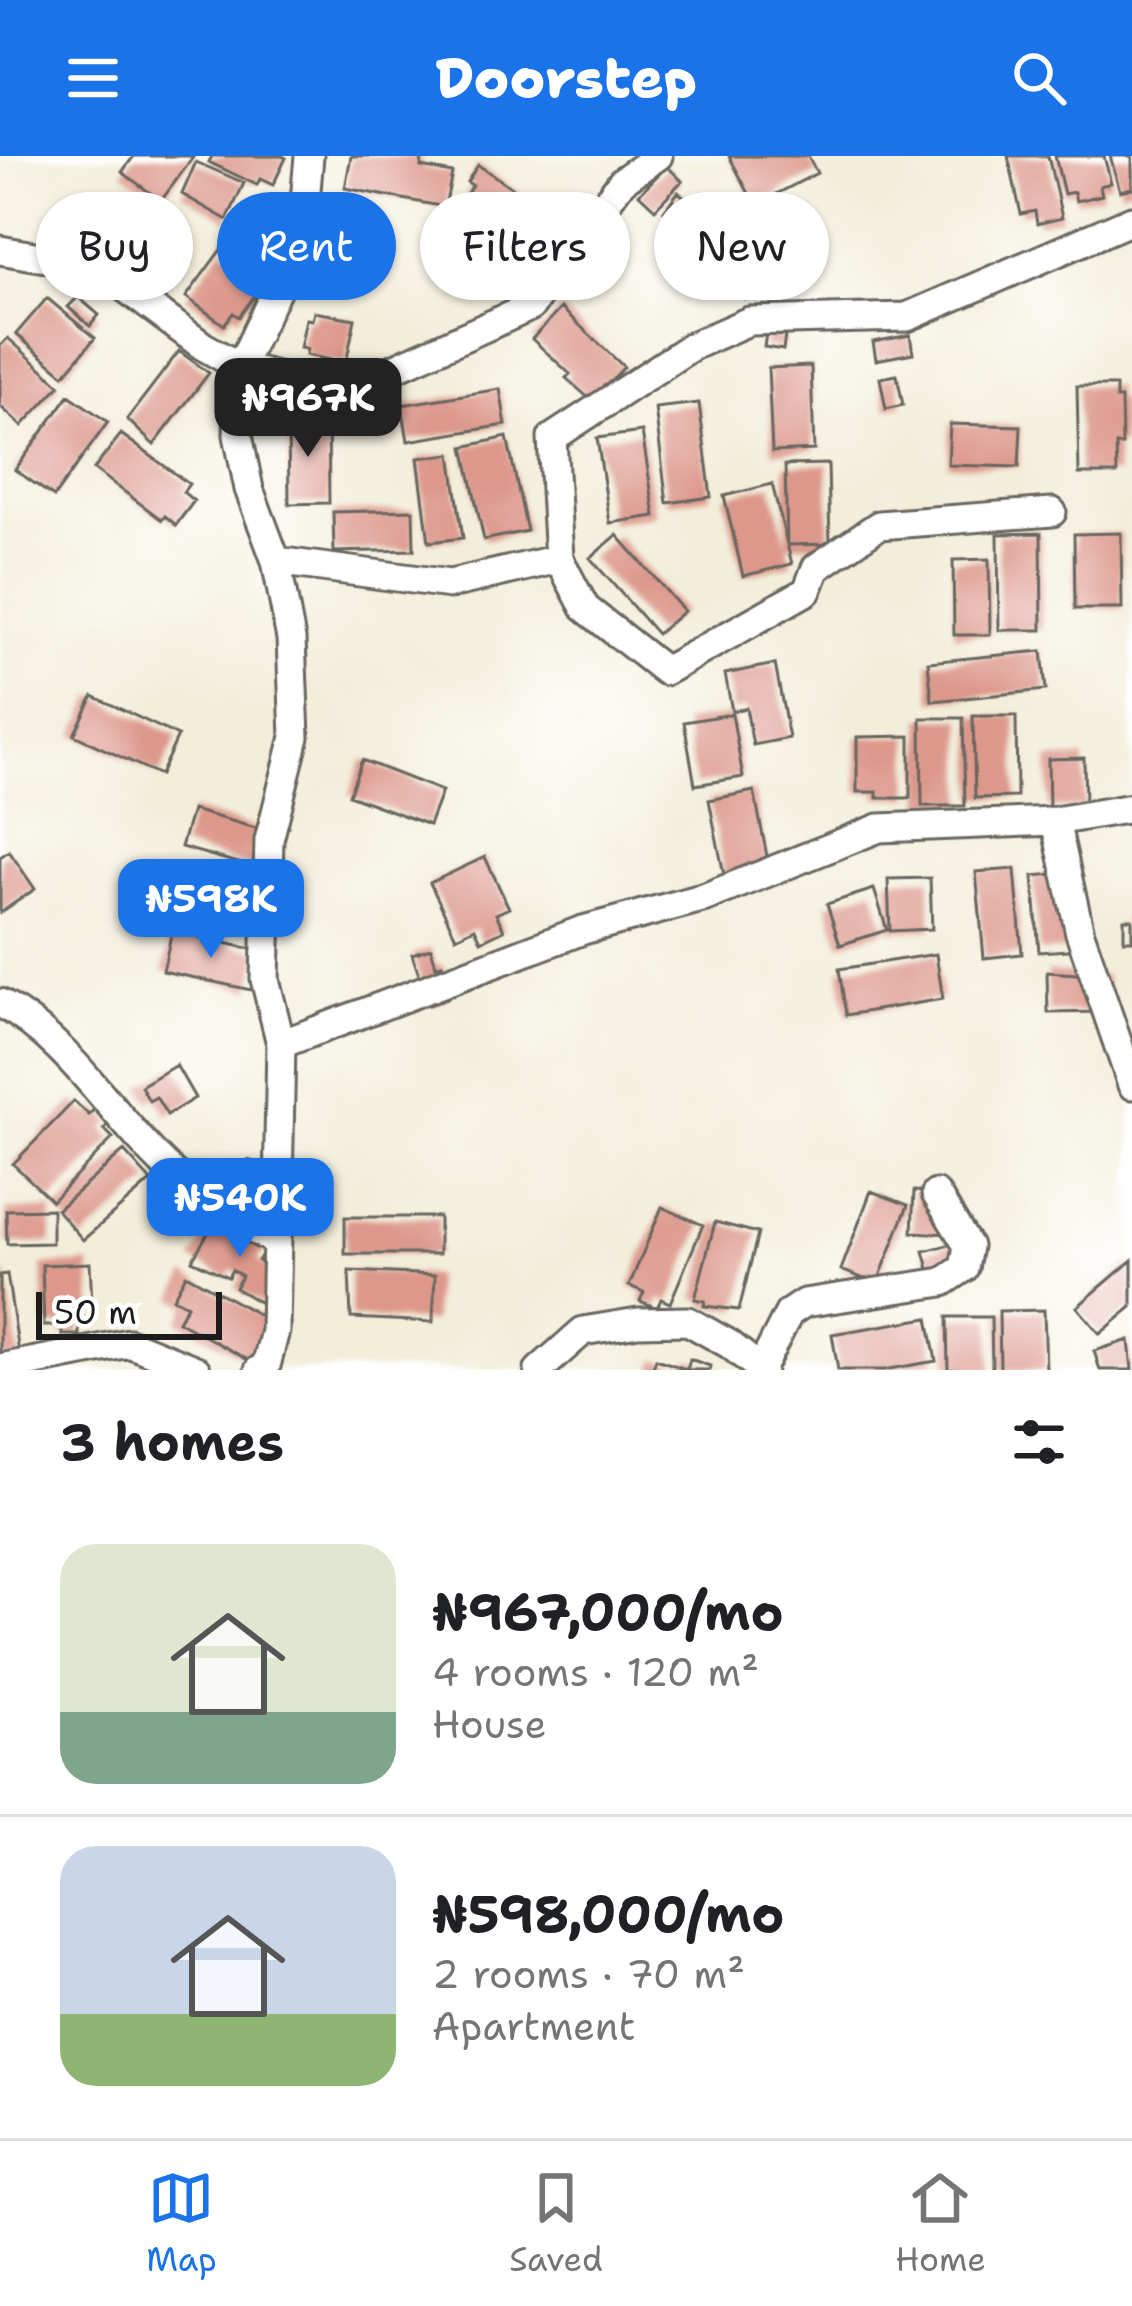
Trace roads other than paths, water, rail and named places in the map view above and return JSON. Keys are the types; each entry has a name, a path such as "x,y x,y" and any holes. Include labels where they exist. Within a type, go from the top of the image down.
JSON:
{"street":[{"path":"259,1370 266,1366 275,1331 281,1045 266,979 269,840 295,737 291,639 276,561 249,489 238,435 240,367 302,236 309,156"},
{"path":"0,250 74,263 108,275 203,346 240,367 342,392 530,307 622,182 658,156"},
{"path":"1052,512 878,525 816,568 807,591 665,671 585,608 559,559 552,438 692,346 749,321 907,317 1132,220"},
{"path":"276,561 450,584 559,559"},
{"path":"281,1045 583,930 706,897 879,828 1055,821 1132,808"},
{"path":"1055,821 1080,933 1132,1085"},
{"path":"0,1004 67,1055 166,1166 232,1220 274,1240"},
{"path":"539,1370 583,1330 688,1321 762,1369 789,1313 804,1304 943,1282 964,1268 968,1246 936,1194"},
{"path":"0,1368 129,1343 196,1370"}]}
